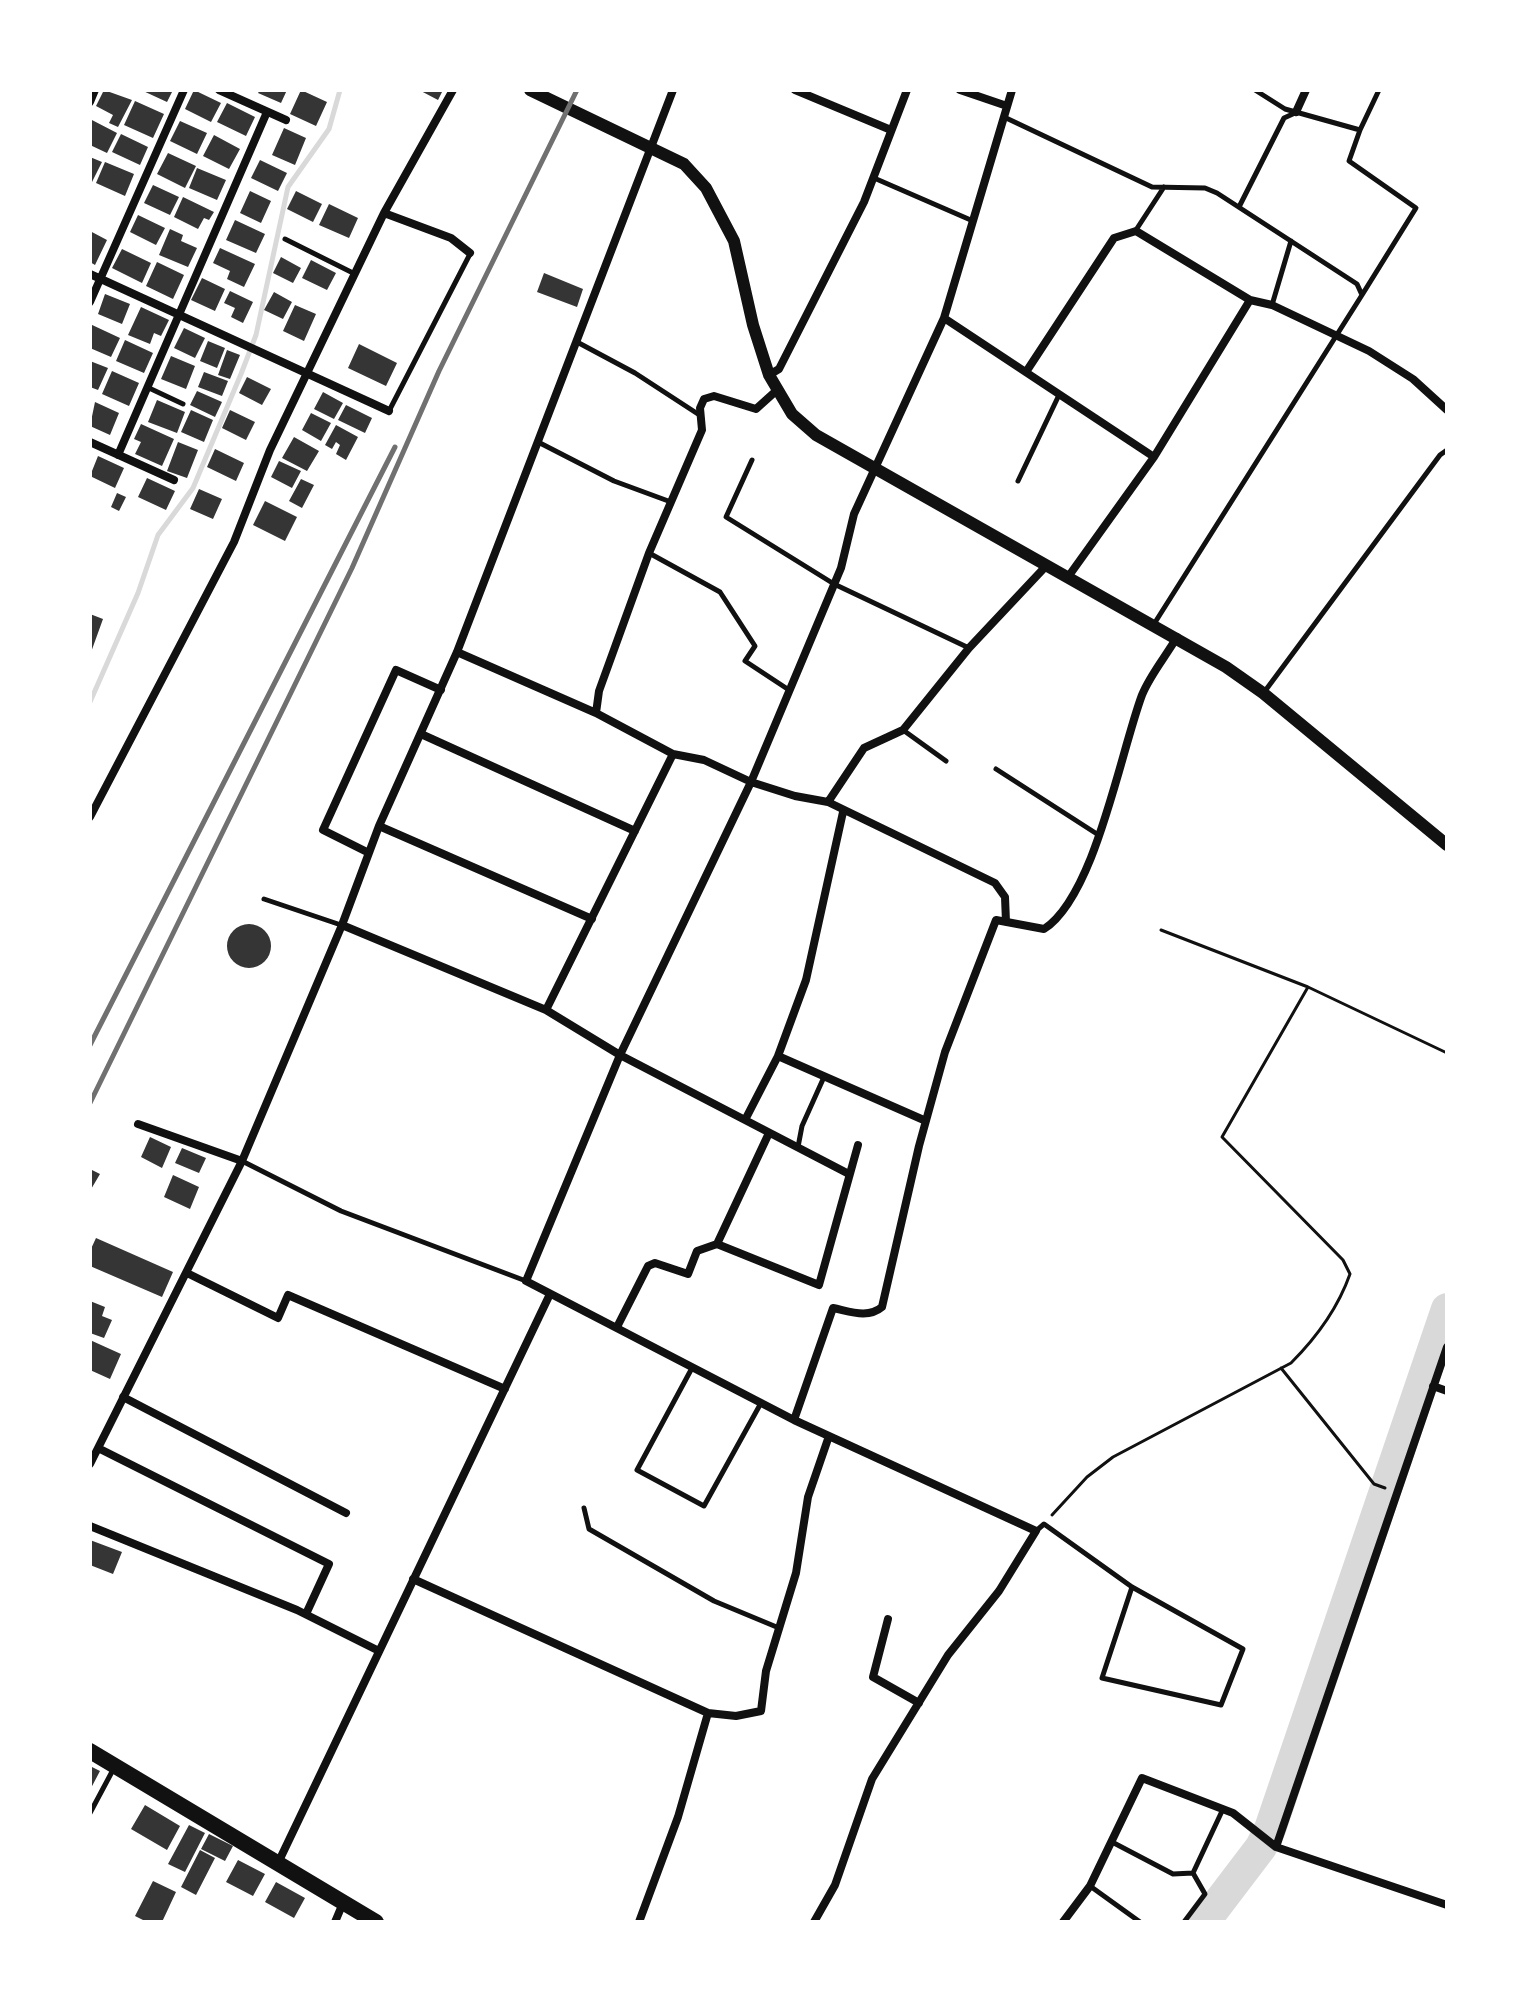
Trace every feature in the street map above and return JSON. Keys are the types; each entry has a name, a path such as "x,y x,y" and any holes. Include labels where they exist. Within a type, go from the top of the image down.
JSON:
{"main road":[{"path":"90,1751 376,1922"}],"street":[{"path":"90,102 95,90"},
{"path":"90,302 184,90"},
{"path":"219,90 286,120"},
{"path":"90,817 234,542 270,450 384,213 453,90"},
{"path":"530,90 684,164 722,214 734,241 760,354 776,391 792,414 816,435 873,470 1178,637 1263,693 1447,845"},
{"path":"90,1464 242,1161 342,925 379,826 457,652 673,90"},
{"path":"795,90 891,130"},
{"path":"769,375 779,369 873,178 907,90"},
{"path":"960,90 1007,106"},
{"path":"814,1922 835,1885 872,1779 948,1655 999,1591 1036,1531 794,1420 526,1281 620,1055 751,782 834,584 854,514 944,318 1012,90"},
{"path":"1296,112 1306,90"},
{"path":"118,455 267,112"},
{"path":"384,213 451,238 470,253"},
{"path":"1026,372 1114,238 1136,231 1250,300 1272,305 1413,379 1447,410"},
{"path":"90,274 389,411"},
{"path":"1068,577 1154,457 1250,300"},
{"path":"944,318 1154,457"},
{"path":"596,713 599,691 649,553 702,430 704,399 714,396 756,409 776,391"},
{"path":"90,442 174,480"},
{"path":"828,802 864,748 903,730 969,648 1047,565"},
{"path":"794,1420 833,1308 863,1314 875,1313 882,1307 945,1052 996,920 1044,929 1059,920 1071,902 1097,834 1143,692 1178,637"},
{"path":"457,652 596,713 673,754 704,760 751,782 828,802 843,812 995,883 1005,897 1006,922"},
{"path":"369,853 323,830 396,670 441,690"},
{"path":"421,734 635,831"},
{"path":"546,1010 673,754"},
{"path":"745,1120 778,1056 806,980 843,812"},
{"path":"379,826 592,919"},
{"path":"342,925 546,1010 620,1055 847,1173"},
{"path":"778,1056 926,1121"},
{"path":"138,1124 242,1161"},
{"path":"717,1244 769,1133"},
{"path":"617,1327 648,1266 655,1263 688,1274 697,1251 706,1245 717,1244 819,1285 847,1173 858,1145"},
{"path":"187,1273 278,1318 288,1295 505,1389"},
{"path":"278,1863 550,1294"},
{"path":"1273,1844 1447,1347"},
{"path":"1433,1386 1447,1391"},
{"path":"123,1397 346,1513"},
{"path":"413,1579 708,1713 736,1716 761,1711 766,1671 796,1573 808,1497 829,1436"},
{"path":"98,1448 329,1564 306,1614"},
{"path":"90,1526 306,1614 379,1651"},
{"path":"888,1619 873,1677 919,1703"},
{"path":"639,1922 678,1817 708,1713"},
{"path":"1063,1922 1090,1886 1142,1778 1223,1809 1273,1844 1447,1905"},
{"path":"335,1922 344,1903"}],"lane":[{"path":"1255,90 1296,112 1360,130"},
{"path":"1154,624 1339,338 1416,208 1349,161 1379,90"},
{"path":"1239,207 1284,118 1296,112"},
{"path":"1004,117 1152,187 1205,188 1357,284 1362,295"},
{"path":"873,178 973,221"},
{"path":"1136,231 1164,187"},
{"path":"285,239 355,274"},
{"path":"1272,305 1291,241"},
{"path":"389,411 470,253"},
{"path":"576,342 635,373 701,416"},
{"path":"149,388 183,404"},
{"path":"1018,481 1060,394"},
{"path":"538,442 614,481 671,502"},
{"path":"1263,693 1440,455 1447,450"},
{"path":"752,460 726,517 834,584 969,648"},
{"path":"649,553 720,592 755,646 745,661 790,691"},
{"path":"903,730 946,761"},
{"path":"996,769 1097,834"},
{"path":"264,899 342,925"},
{"path":"797,1147 802,1126 824,1077"},
{"path":"242,1161 341,1211 526,1281"},
{"path":"692,1367 637,1470 704,1506 761,1403"},
{"path":"584,1508 589,1529 714,1601 779,1628"},
{"path":"1036,1531 1044,1524 1132,1587 1243,1649 1221,1705 1102,1678 1132,1587"},
{"path":"90,1813 114,1767"},
{"path":"1193,1873 1223,1809"},
{"path":"1112,1842 1173,1874 1193,1873"},
{"path":"1184,1922 1205,1894 1193,1873"},
{"path":"1090,1886 1140,1922"}],"path":[{"path":"1161,930 1308,987 1447,1053"},
{"path":"1044,1524 1087,1477 1113,1457 1281,1368 1313,1341 1350,1274 1343,1260 1222,1137 1308,987"},
{"path":"1281,1368 1378,1485"}],"building":[{"path":"104,90 132,100 118,127 109,123 113,115 96,106"},
{"path":"141,90 173,90 167,102"},
{"path":"194,90 221,103 211,122 185,109"},
{"path":"260,90 287,90 281,103 258,93"},
{"path":"301,90 327,102 316,126 290,114"},
{"path":"419,90 443,90 438,100"},
{"path":"135,101 164,114 153,138 124,125"},
{"path":"227,103 255,117 246,136 217,122"},
{"path":"90,119 117,133 107,153 90,145"},
{"path":"180,121 207,133 197,154 170,141"},
{"path":"284,128 306,138 295,165 272,155"},
{"path":"121,134 148,147 140,165 112,152"},
{"path":"214,135 240,149 229,169 203,156"},
{"path":"168,153 196,166 185,188 157,174"},
{"path":"90,157 102,162 90,186"},
{"path":"260,160 287,173 278,191 251,178"},
{"path":"105,162 134,174 125,196 96,183"},
{"path":"197,168 226,180 217,200 189,188"},
{"path":"153,185 179,197 170,215 144,203"},
{"path":"250,191 271,201 261,223 240,213"},
{"path":"296,191 322,204 313,222 287,209"},
{"path":"183,197 214,212 209,220 204,218 198,229 174,217"},
{"path":"329,204 358,218 349,238 319,225"},
{"path":"138,215 165,228 156,245 130,232"},
{"path":"235,220 265,234 256,253 226,240"},
{"path":"170,229 183,235 181,241 197,248 188,267 159,255"},
{"path":"90,231 107,240 95,265 90,262"},
{"path":"220,248 255,264 244,287 227,279 230,271 213,263"},
{"path":"122,249 151,263 142,283 112,268"},
{"path":"281,257 301,268 293,283 273,273"},
{"path":"311,260 336,273 327,290 302,278"},
{"path":"157,262 184,275 173,299 146,286"},
{"path":"544,273 583,289 577,307 537,292"},
{"path":"202,278 225,289 215,311 191,300"},
{"path":"230,291 253,302 243,323 231,317 235,308 224,303"},
{"path":"274,292 292,302 283,319 264,310"},
{"path":"105,294 130,304 122,324 98,314"},
{"path":"295,305 316,314 304,341 283,331"},
{"path":"141,307 169,320 161,336 154,333 150,344 128,335"},
{"path":"90,324 120,338 111,357 90,348"},
{"path":"184,328 205,338 195,358 174,348"},
{"path":"125,340 153,353 144,373 116,361"},
{"path":"208,341 225,348 217,368 200,361"},
{"path":"359,344 397,363 386,386 348,368"},
{"path":"227,350 240,355 230,379 218,375"},
{"path":"171,356 195,366 186,389 161,379"},
{"path":"90,361 108,368 98,390 90,387"},
{"path":"112,371 139,383 129,406 102,394"},
{"path":"204,372 228,381 222,396 198,387"},
{"path":"247,377 271,389 262,405 239,393"},
{"path":"197,391 222,402 215,417 190,405"},
{"path":"323,392 343,403 334,419 314,409"},
{"path":"157,400 185,412 177,433 148,422"},
{"path":"95,402 119,413 110,435 90,426"},
{"path":"346,405 372,418 365,433 338,420"},
{"path":"191,410 213,420 204,442 181,432"},
{"path":"230,410 255,422 246,440 222,428"},
{"path":"311,413 331,423 321,441 302,430"},
{"path":"141,424 174,439 162,466 135,454 141,442 134,439"},
{"path":"336,425 358,437 346,460 336,454 340,445 336,442 332,449 325,445"},
{"path":"294,437 319,451 307,471 282,458"},
{"path":"178,442 198,450 187,478 167,471"},
{"path":"215,449 244,463 236,481 207,467"},
{"path":"98,456 124,468 115,488 90,476"},
{"path":"279,461 301,471 292,488 271,477"},
{"path":"147,478 175,491 166,510 138,497"},
{"path":"301,479 314,485 302,508 289,501"},
{"path":"199,489 222,499 213,519 190,509"},
{"path":"117,493 126,497 119,511 111,507"},
{"path":"265,501 297,517 285,541 253,525"},
{"path":"90,614 103,619 90,655"},
{"path":"249,924 265,930 271,946 265,962 249,968 233,962 227,946 233,930"},
{"path":"150,1137 171,1147 162,1168 141,1157"},
{"path":"182,1148 206,1158 199,1173 175,1163"},
{"path":"90,1169 100,1174 90,1191"},
{"path":"173,1175 199,1187 190,1209 164,1197"},
{"path":"96,1238 173,1272 162,1297 90,1266 90,1251"},
{"path":"90,1301 105,1307 102,1316 112,1320 104,1338 90,1333"},
{"path":"90,1340 121,1354 110,1379 90,1370"},
{"path":"90,1540 122,1552 113,1574 90,1565"},
{"path":"90,1766 100,1771 90,1790"},
{"path":"145,1805 180,1826 167,1850 131,1829"},
{"path":"189,1825 205,1833 185,1872 168,1864"},
{"path":"209,1834 233,1846 225,1861 201,1849"},
{"path":"200,1850 215,1858 196,1895 181,1887"},
{"path":"238,1860 265,1874 253,1896 226,1882"},
{"path":"153,1881 176,1892 162,1922 147,1922 135,1916"},
{"path":"276,1882 305,1898 294,1918 265,1902"}],"waterway":[{"path":"90,702 138,593 158,535 193,488 241,374 256,335 288,187 329,129 340,90"},
{"path":"1204,1922 1261,1847 1270,1829 1447,1309"}],"railway":[{"path":"90,1103 352,568 439,371 577,90"},
{"path":"90,1045 395,447"}]}
